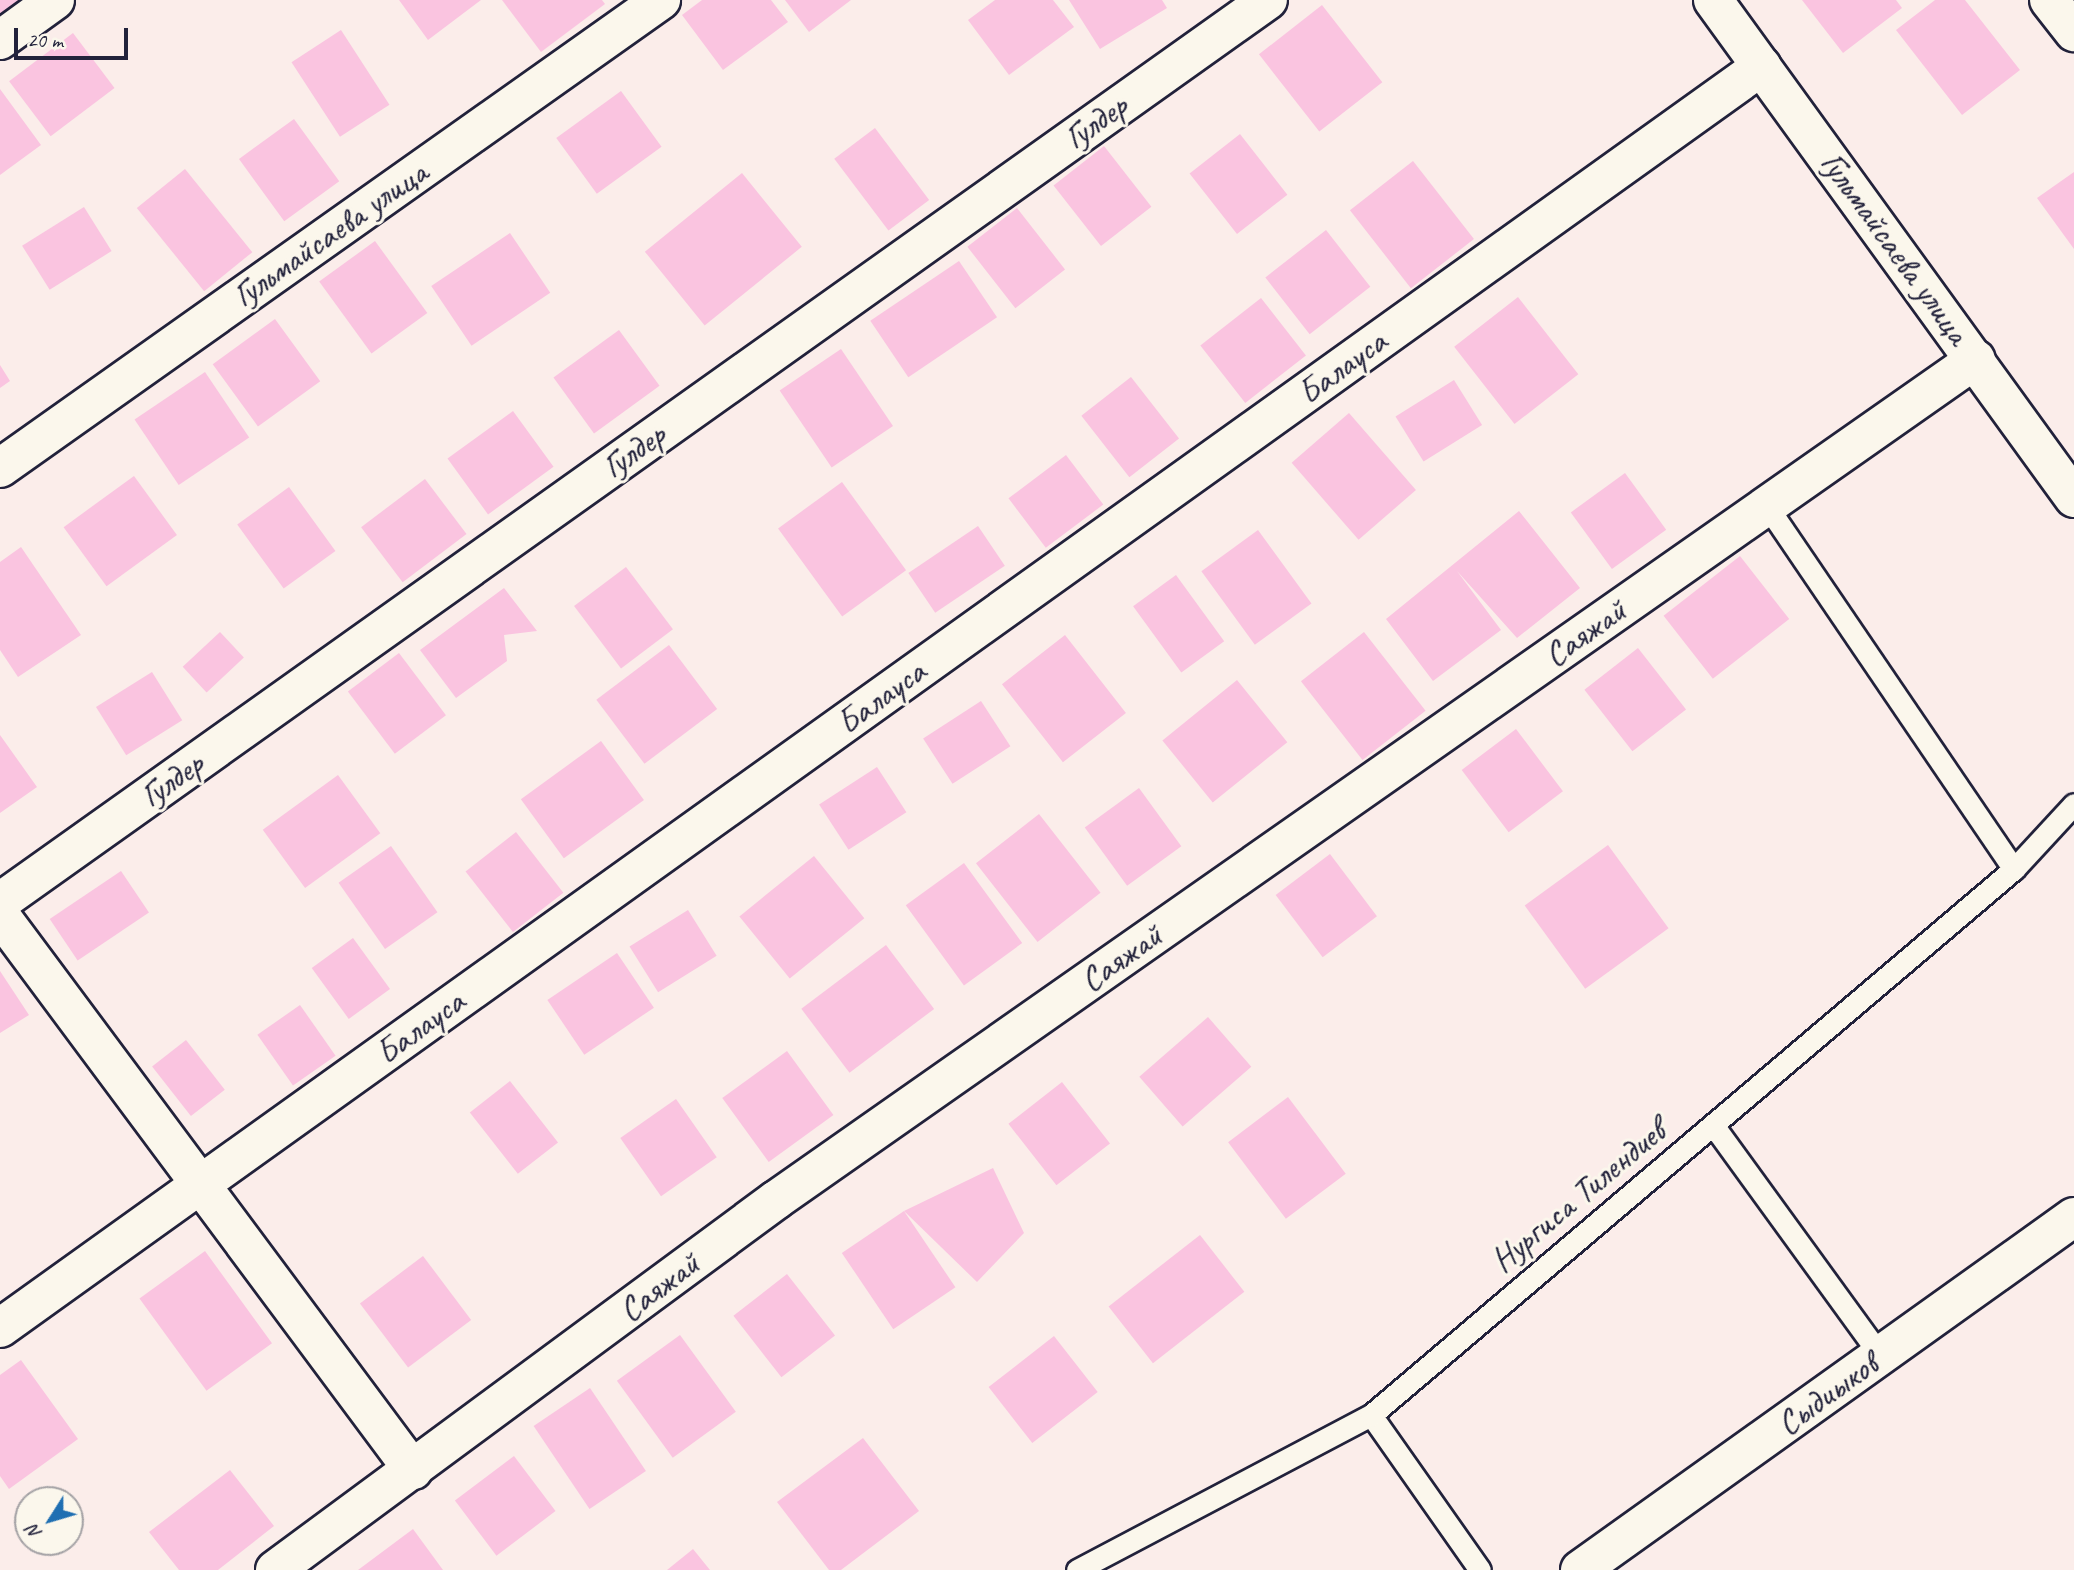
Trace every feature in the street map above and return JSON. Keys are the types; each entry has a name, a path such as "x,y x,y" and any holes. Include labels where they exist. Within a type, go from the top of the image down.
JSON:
{"street":[{"path":"0,40 55,0"},
{"name":"Гульмайсаева улица","path":"0,468 661,0"},
{"name":"Гулдер","path":"0,902 1268,0"},
{"name":"Гульмайсаева улица","path":"1713,0 1976,359 2074,498"},
{"path":"2049,0 2074,33"},
{"name":"Балауса","path":"0,1328 1762,66"},
{"name":"Саяжай","path":"275,1570 776,1200 1976,359"},
{"path":"0,915 203,1182 413,1470"},
{"name":"Сыдиыков","path":"1580,1570 2074,1217"}],"lane":[{"path":"1768,506 2014,869"},
{"name":"Нургиса Тилендиев","path":"1077,1570 1100,1565 1371,1415 2014,869 2074,804"},
{"path":"1713,1125 1880,1355"},
{"path":"1371,1415 1480,1570"}],"building":[{"path":"0,0 26,0 0,17"},
{"path":"399,0 481,0 428,40"},
{"path":"502,0 602,0 605,4 541,52"},
{"path":"702,0 771,0 788,22 723,70 682,15"},
{"path":"785,0 851,0 809,32"},
{"path":"995,0 1053,0 1074,27 1009,75 968,20"},
{"path":"1069,0 1162,0 1167,8 1100,49"},
{"path":"1802,0 1896,0 1902,8 1843,53"},
{"path":"1935,0 1965,0 2020,70 1962,115 1896,30"},
{"path":"1322,5 1382,82 1319,131 1259,54"},
{"path":"341,30 389,105 340,137 292,62"},
{"path":"73,33 115,88 51,136 9,81"},
{"path":"0,89 41,145 0,175"},
{"path":"621,91 662,147 597,194 556,138"},
{"path":"294,119 339,181 284,221 239,159"},
{"path":"875,128 929,200 888,231 834,159"},
{"path":"1240,134 1287,195 1237,234 1190,173"},
{"path":"1104,146 1151,207 1101,246 1054,185"},
{"path":"1413,161 1474,239 1411,288 1350,210"},
{"path":"185,169 252,252 204,291 137,208"},
{"path":"2074,172 2074,249 2037,198"},
{"path":"742,173 802,247 705,325 645,252"},
{"path":"84,207 112,251 50,290 22,246"},
{"path":"1017,208 1065,269 1015,308 967,247"},
{"path":"1326,230 1370,287 1310,334 1265,277"},
{"path":"510,233 550,293 472,346 431,286"},
{"path":"375,241 427,313 371,354 319,282"},
{"path":"959,261 997,317 908,377 870,321"},
{"path":"1518,297 1578,374 1515,424 1454,347"},
{"path":"1261,298 1306,356 1245,403 1200,345"},
{"path":"275,319 320,381 258,427 213,364"},
{"path":"619,330 660,386 594,433 553,378"},
{"path":"841,349 893,426 832,467 780,390"},
{"path":"0,365 10,381 0,388"},
{"path":"205,372 249,437 179,485 135,420"},
{"path":"1131,377 1179,438 1129,477 1081,416"},
{"path":"1454,380 1482,425 1424,462 1395,417"},
{"path":"513,411 554,467 488,514 447,459"},
{"path":"1349,413 1416,490 1359,540 1292,463"},
{"path":"1066,455 1103,505 1046,548 1008,498"},
{"path":"1625,473 1666,530 1612,569 1571,512"},
{"path":"134,476 177,535 107,586 64,527"},
{"path":"425,479 467,534 403,582 361,527"},
{"path":"842,482 906,570 842,617 778,528"},
{"path":"289,487 335,551 284,589 237,525"},
{"path":"1519,511 1580,588 1517,638 1457,571 1501,630 1433,681 1386,619"},
{"path":"978,526 1005,566 935,613 908,573"},
{"path":"1258,530 1311,604 1255,645 1201,571"},
{"path":"21,547 81,635 18,677 0,650 0,562"},
{"path":"1740,556 1789,619 1713,679 1664,616"},
{"path":"626,567 673,629 621,668 574,606"},
{"path":"1176,575 1224,641 1181,672 1133,606"},
{"path":"504,588 537,631 504,635 507,661 456,698 420,650"},
{"path":"220,632 244,658 207,692 183,667"},
{"path":"1364,632 1426,711 1363,760 1301,681"},
{"path":"1065,635 1126,713 1063,762 1002,684"},
{"path":"669,645 717,709 644,764 596,700"},
{"path":"1638,648 1686,709 1632,751 1584,690"},
{"path":"399,653 446,715 395,754 348,692"},
{"path":"152,672 182,720 126,755 96,707"},
{"path":"1237,680 1287,742 1213,803 1162,740"},
{"path":"981,701 1010,746 953,784 923,739"},
{"path":"1516,729 1563,791 1509,832 1462,770"},
{"path":"0,735 37,787 0,813"},
{"path":"601,741 644,800 564,858 521,799"},
{"path":"877,767 906,812 849,850 819,805"},
{"path":"338,775 380,833 305,888 263,830"},
{"path":"1139,788 1181,846 1127,886 1085,827"},
{"path":"1039,814 1101,893 1038,942 976,863"},
{"path":"516,832 563,893 513,932 466,871"},
{"path":"1608,845 1669,928 1585,989 1525,906"},
{"path":"391,846 437,912 385,949 339,883"},
{"path":"1330,854 1377,916 1323,957 1276,895"},
{"path":"814,856 864,918 790,979 739,916"},
{"path":"964,863 1022,943 964,985 906,905"},
{"path":"121,871 149,912 78,961 50,919"},
{"path":"688,910 717,956 658,992 629,947"},
{"path":"353,938 390,989 349,1019 312,968"},
{"path":"886,945 934,1009 849,1073 801,1009"},
{"path":"617,953 654,1008 584,1055 547,1000"},
{"path":"0,971 29,1015 0,1033"},
{"path":"300,1005 336,1056 293,1086 257,1035"},
{"path":"1208,1017 1251,1067 1183,1127 1139,1077"},
{"path":"186,1040 225,1090 191,1116 152,1066"},
{"path":"787,1051 833,1115 769,1162 722,1098"},
{"path":"510,1081 558,1142 518,1174 470,1112"},
{"path":"1062,1082 1110,1143 1056,1185 1008,1124"},
{"path":"1288,1097 1346,1174 1286,1219 1228,1142"},
{"path":"676,1099 717,1157 661,1196 620,1138"},
{"path":"993,1168 1024,1233 977,1282 904,1211"},
{"path":"904,1211 955,1287 893,1329 842,1253"},
{"path":"1200,1235 1244,1292 1153,1363 1109,1306"},
{"path":"205,1251 272,1343 206,1391 139,1299"},
{"path":"423,1256 471,1320 408,1367 360,1304"},
{"path":"787,1274 835,1335 781,1377 733,1316"},
{"path":"680,1335 736,1412 673,1458 617,1381"},
{"path":"1054,1336 1098,1392 1032,1443 989,1387"},
{"path":"21,1360 78,1439 9,1489 0,1476 0,1375"},
{"path":"590,1388 646,1471 590,1509 534,1426"},
{"path":"863,1438 919,1511 841,1570 829,1570 777,1502"},
{"path":"514,1456 556,1511 496,1556 455,1501"},
{"path":"230,1470 274,1526 218,1570 179,1570 149,1532"},
{"path":"413,1529 443,1570 358,1570"},
{"path":"693,1549 710,1570 667,1570"}]}
